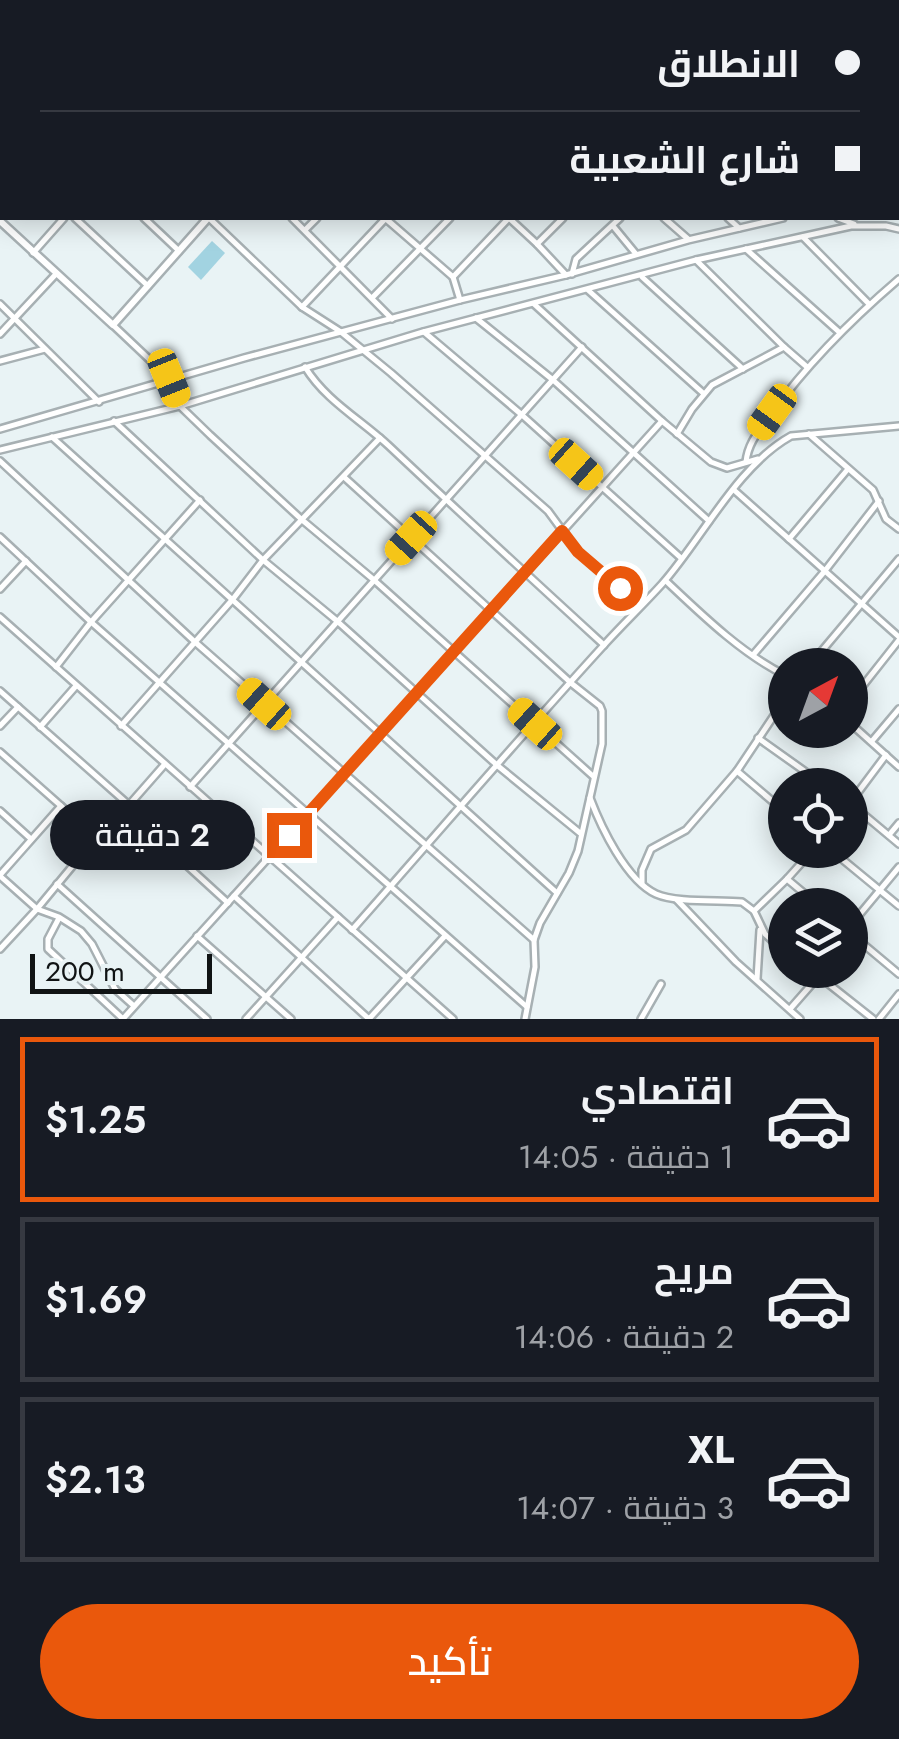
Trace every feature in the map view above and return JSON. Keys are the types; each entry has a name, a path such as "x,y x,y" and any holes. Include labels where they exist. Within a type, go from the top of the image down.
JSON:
{"street":[{"path":"33,253 62,220"},
{"path":"77,220 148,286"},
{"path":"146,220 179,251"},
{"path":"113,325 206,220"},
{"path":"210,220 302,307 341,332 548,511 578,552 642,606"},
{"path":"294,220 392,318"},
{"path":"305,230 315,220"},
{"path":"302,307 383,220"},
{"path":"387,220 453,278 460,300"},
{"path":"372,298 448,220"},
{"path":"453,278 507,220"},
{"path":"511,220 569,274"},
{"path":"538,244 561,220"},
{"path":"569,274 576,259 618,220"},
{"path":"666,220 688,240"},
{"path":"730,220 739,228"},
{"path":"0,429 169,378 775,220"},
{"path":"843,220 857,226"},
{"path":"0,221 169,378 180,406 301,519 594,777"},
{"path":"613,226 636,254"},
{"path":"0,450 180,406 424,332 696,260 857,226 899,229"},
{"path":"803,237 869,304"},
{"path":"746,249 839,332"},
{"path":"696,260 808,367"},
{"path":"0,334 56,274"},
{"path":"640,276 743,369"},
{"path":"746,462 751,442 808,367 839,332 899,279"},
{"path":"588,290 704,393"},
{"path":"0,304 99,402"},
{"path":"534,304 711,462 727,468 760,458"},
{"path":"476,318 553,380 709,521"},
{"path":"424,332 681,558"},
{"path":"190,787 582,347"},
{"path":"676,434 712,386 784,347"},
{"path":"0,361 46,349"},
{"path":"305,367 334,403 380,438 604,646"},
{"path":"114,421 262,560 581,834"},
{"path":"59,917 48,940 48,950 123,1019 662,421"},
{"path":"352,930 665,581 760,458 791,436 899,426"},
{"path":"809,434 873,490 886,519 899,528"},
{"path":"52,437 557,893"},
{"path":"122,726 262,560 380,438"},
{"path":"0,461 264,704 534,940"},
{"path":"788,540 848,469"},
{"path":"344,477 571,683 596,701 602,712 602,744 578,851 534,940 535,966 525,1019"},
{"path":"734,490 899,638 868,678"},
{"path":"56,667 200,500"},
{"path":"753,655 878,501"},
{"path":"0,537 526,1007"},
{"path":"824,648 899,558"},
{"path":"0,589 26,560"},
{"path":"665,581 768,664"},
{"path":"0,617 453,1019"},
{"path":"40,727 76,686"},
{"path":"0,691 228,903"},
{"path":"0,726 18,708"},
{"path":"872,742 899,709"},
{"path":"642,885 642,870 651,849 686,830 737,771 768,724"},
{"path":"758,738 800,768"},
{"path":"868,739 899,767"},
{"path":"0,752 95,836"},
{"path":"868,779 886,755"},
{"path":"2,944 37,909 95,836 165,764"},
{"path":"737,771 768,797"},
{"path":"589,795 610,842 642,885 656,894 742,902 754,910 760,928 758,981"},
{"path":"62,805 0,876 37,909 81,931 115,989 134,1007"},
{"path":"0,811 31,839"},
{"path":"868,818 899,844"},
{"path":"889,835 899,823"},
{"path":"868,905 899,867"},
{"path":"754,910 796,868"},
{"path":"852,868 899,906"},
{"path":"787,879 798,888"},
{"path":"56,884 207,1019"},
{"path":"234,896 370,1019 445,936"},
{"path":"676,898 736,962 800,1019"},
{"path":"246,1019 338,917"},
{"path":"760,928 768,937"},
{"path":"198,936 291,1019"},
{"path":"868,946 899,974"},
{"path":"642,1019 661,984"},
{"path":"790,1009 804,988"},
{"path":"835,988 876,1019 899,994"}],"shaded area":[{"path":"212,241 225,253 201,280 188,267"}],"route":[{"path":"289,835 562,531 578,552 620,588"}]}
